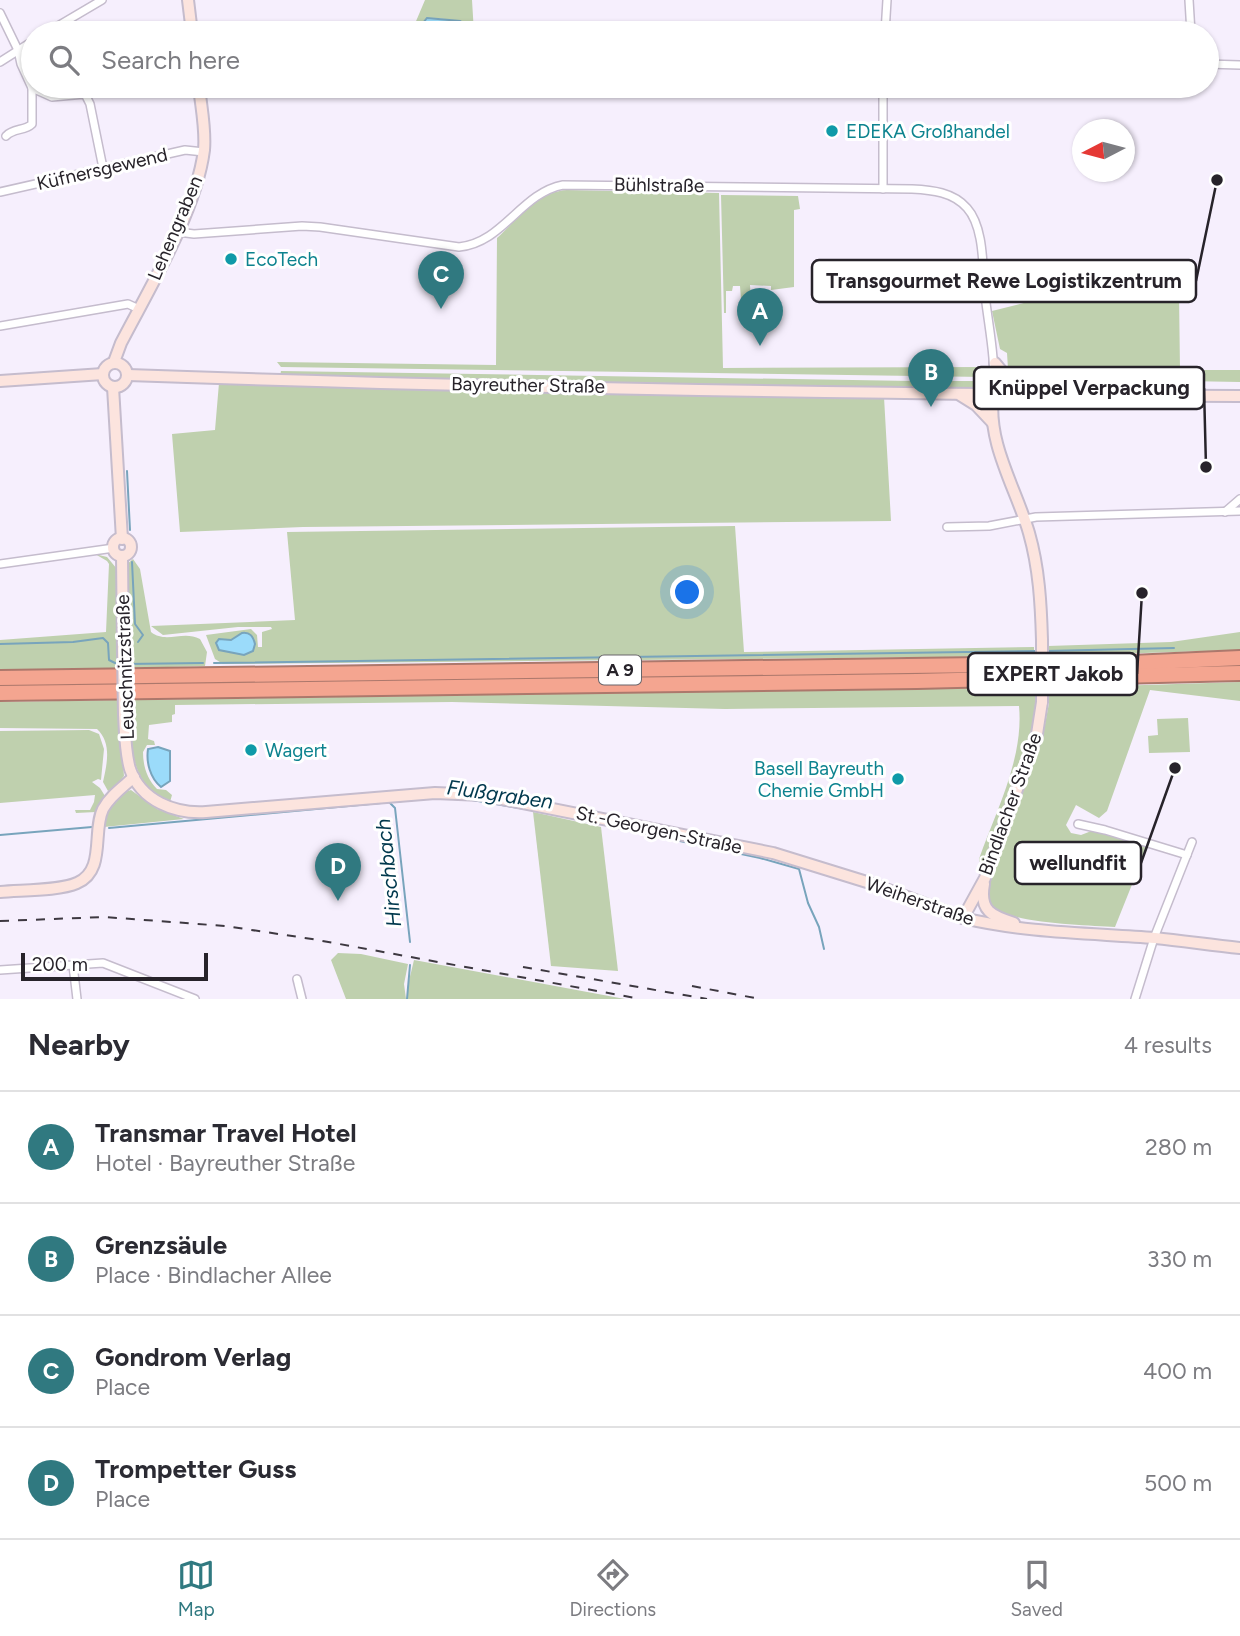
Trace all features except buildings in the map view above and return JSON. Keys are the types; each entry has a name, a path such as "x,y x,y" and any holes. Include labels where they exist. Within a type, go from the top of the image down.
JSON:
{"highway":[{"name":"A 9","path":"0,678 1077,663 1240,658"},
{"name":"A 9","path":"0,693 931,681 1240,673"}],"street":[{"path":"66,21 102,0"},
{"path":"188,0 191,21"},
{"path":"886,21 887,0"},
{"path":"1189,0 1190,21"},
{"path":"0,13 18,50 21,64"},
{"path":"0,62 21,48"},
{"path":"1219,64 1240,65"},
{"path":"6,136 10,131 33,124 32,98"},
{"path":"87,98 103,169"},
{"name":"Lehengraben","path":"114,362 177,232 198,178 205,136 200,98"},
{"path":"883,98 883,189"},
{"name":"Küfnersgewend","path":"0,192 185,150 204,152"},
{"name":"Bühlstraße","path":"177,232 194,234 311,227 459,247 489,237 539,194 563,185 940,192 958,201 974,218 978,232 995,363 993,395"},
{"path":"0,326 128,304 139,309"},
{"path":"114,362 125,367 128,374 125,383 113,387 104,381 103,374 108,365 114,362"},
{"path":"995,363 1014,386 1032,395"},
{"path":"0,381 103,374"},
{"name":"Bayreuther Straße","path":"128,374 278,381 928,394 1240,396"},
{"name":"Leuschnitzstraße","path":"113,387 122,539 129,542 131,548 128,554 118,552 124,714 127,751 134,778"},
{"path":"958,394 976,405 992,422"},
{"name":"Bindlacher Straße","path":"963,918 985,878 1032,750 1042,702 1039,582 1025,519 994,438 993,395"},
{"path":"1225,512 1240,499"},
{"path":"947,527 989,526 1025,519 1240,511"},
{"path":"0,564 118,552"},
{"path":"0,892 71,885 85,878 94,863 104,806 134,778"},
{"name":"St.-Georgen-Straße","path":"134,778 160,804 184,812 435,793 472,795 531,803 773,853"},
{"path":"1078,824 1187,855"},
{"path":"1135,999 1154,938 1192,842"},
{"name":"Weiherstraße","path":"773,853 858,879 963,918 1037,931 1154,938 1240,948"},
{"path":"985,878 982,899 991,914 1037,931"},
{"path":"0,970 103,963 195,999"},
{"path":"74,965 77,999"},
{"path":"297,979 302,999"}],"green space":[{"path":"425,0 472,0 473,21 428,18 426,21 416,21"},
{"path":"567,190 719,193 723,368 985,367 984,377 281,367 277,362 496,365 497,238 538,201"},
{"path":"721,195 798,196 800,209 794,210 794,287 771,290 771,286 750,285 751,299 741,299 740,286 733,286 732,291 726,291 726,313 724,313"},
{"path":"1179,294 1180,370 1240,370 1240,382 1014,378 1008,369 1007,353 1000,349 992,311 1051,296"},
{"path":"281,371 987,381 982,387 974,389 280,376"},
{"path":"219,383 884,397 891,521 303,527 180,532 172,434 215,430"},
{"path":"735,526 744,652 1034,647 1034,656 223,664 215,659 206,635 251,629 257,635 258,647 262,647 262,632 272,629 271,627 238,627 163,635 151,626 295,620 287,532"},
{"path":"95,554 107,557 117,569 118,668 0,670 0,640 106,632 109,564"},
{"path":"133,559 140,569 151,632 163,637 187,636 200,639 207,652 205,666 130,668 126,565"},
{"path":"1240,632 1240,650 1048,656 1048,646 1171,642"},
{"path":"1240,682 1240,701 1150,690 1107,811 1099,818 1076,805 1066,825 1071,833 1081,835 1094,830 1147,847 1115,927 1017,917 1003,913 991,905 988,887 1043,735 1049,688"},
{"path":"1035,687 1038,706 1033,733 979,878 979,859 1013,765 1019,706 725,709 452,702 175,705 172,722 149,725 148,739 154,741 155,745 147,745 143,752 148,777 157,789 166,790 172,795 170,802 156,794 138,772 130,729 130,700"},
{"path":"118,700 124,776 108,791 103,782 107,747 97,729 0,728 0,702"},
{"path":"1188,718 1190,752 1149,753 1148,736 1158,735 1157,719"},
{"path":"89,730 99,734 104,749 101,780 92,782 105,796 96,812 76,813 75,810 90,810 95,795 0,803 0,731"},
{"path":"131,790 157,809 184,819 104,827 112,804"},
{"path":"533,812 601,827 618,971 551,966"},
{"path":"338,953 361,954 408,964 404,984 406,999 346,999 331,960"},
{"path":"414,960 625,999 407,999"}],"water":[{"path":"427,18 460,21 425,21"},
{"path":"242,633 252,637 255,644 253,651 244,655 219,650 216,643 219,639 231,640"},
{"path":"158,747 170,751 170,781 161,787 150,770 148,759 148,749"}],"waterway":[{"name":"Lehengraben","path":"127,471 130,530"},
{"name":"Lehengraben","path":"132,562 135,624 143,635 138,642"},
{"name":"Lehengraben","path":"0,644 73,642 103,638 108,643 109,660 117,664"},
{"path":"1046,651 1174,648"},
{"path":"214,663 1037,651"},
{"path":"126,664 203,663"},
{"name":"Flußgraben","path":"109,828 435,798 472,800 525,809"},
{"name":"Hirschbach","path":"390,803 395,808 410,942"},
{"name":"Flußgraben","path":"609,826 760,858 799,869 824,949"},
{"name":"Flußgraben","path":"0,835 92,827"},
{"name":"Hirschbach","path":"407,999 410,965"}],"railway":[{"path":"0,921 105,917 225,926 312,939 641,999"},
{"path":"523,967 707,999"},
{"path":"692,986 760,999"}],"place":[{"name":"EDEKA Großhandel","path":"832,131"},
{"name":"Transgourmet Rewe Logistikzentrum","path":"1217,180"},
{"name":"EcoTech","path":"231,259"},
{"name":"Gondrom Verlag","path":"441,309"},
{"name":"Transmar Travel Hotel","path":"760,346"},
{"name":"Grenzsäule","path":"931,407"},
{"name":"Knüppel Verpackung","path":"1206,467"},
{"name":"EXPERT Jakob","path":"1142,593"},
{"name":"Wagert","path":"251,750"},
{"name":"wellundfit","path":"1175,768"},
{"name":"Basell Bayreuth Chemie GmbH","path":"898,779"},
{"name":"Trompetter Guss","path":"338,901"}]}
